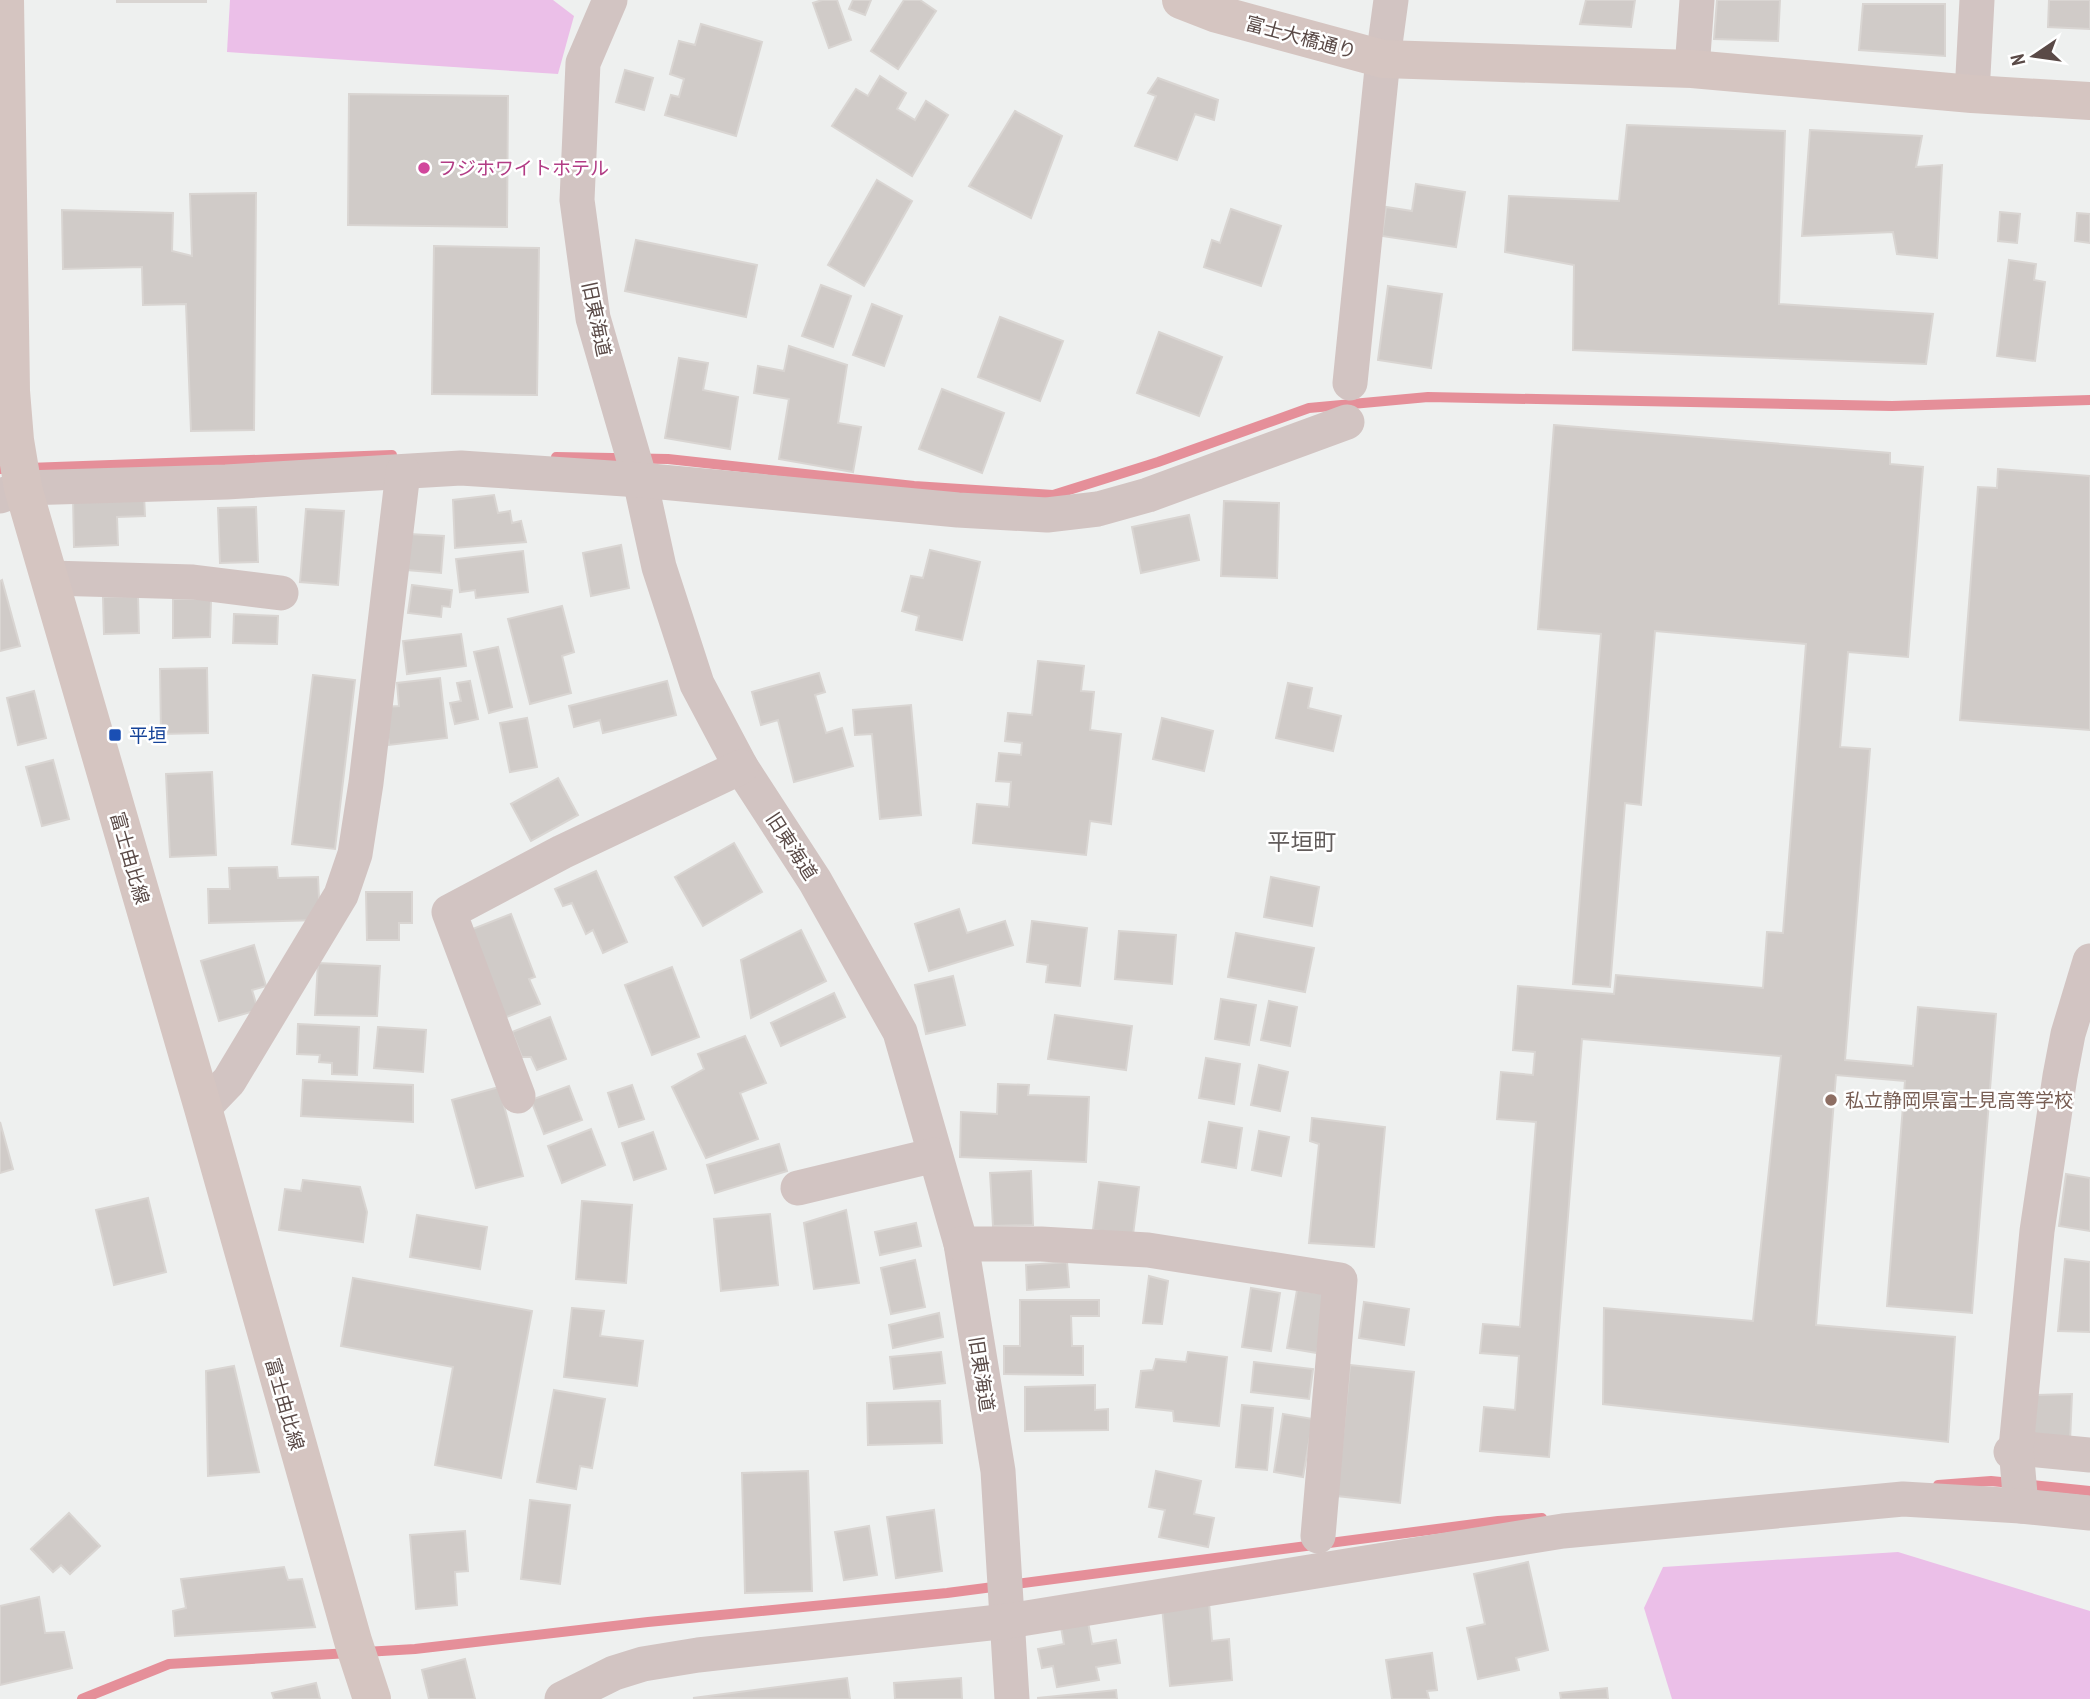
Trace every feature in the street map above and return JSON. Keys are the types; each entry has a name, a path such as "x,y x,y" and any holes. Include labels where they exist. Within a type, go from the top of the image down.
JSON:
{"main road":[{"name":"富士由比線","path":"5,0 3,94 11,391 16,446 15,489 50,578 370,1693"},
{"name":"富士大橋通り","path":"1181,0 1217,14 1382,59 1692,69 1972,94 2090,101"}],"street":[{"name":"旧東海道","path":"610,0 583,63 577,200 593,318 640,480 659,567 697,684 741,767 815,881 900,1032 961,1244 998,1471 1012,1699"},
{"path":"1350,383 1382,59 1391,0"},
{"path":"1692,69 1697,0"},
{"path":"1972,94 1977,0"},
{"path":"15,489 226,482 461,468 640,480 958,510 1047,514 1098,509 1147,495 1347,422"},
{"path":"203,1108 229,1081 341,895 355,854 368,769 403,472"},
{"path":"50,578 193,582 281,593"},
{"path":"518,1096 449,912 562,852 741,767"},
{"path":"2017,1475 2037,1231 2060,1076 2079,1035 2090,961"},
{"path":"798,1188 935,1155"},
{"path":"961,1244 1041,1244 1148,1250 1340,1280 1318,1536"},
{"path":"562,1699 614,1673 643,1664 698,1655 1007,1615 1563,1531 1903,1499 2017,1475 2090,1455"},
{"path":"2017,1475 2090,1513"}],"shaded area":[{"path":"230,0 553,0 574,16 558,74 227,52"},
{"path":"1898,1552 2090,1611 2090,1699 1672,1699 1644,1608 1663,1567"}],"building":[{"path":"206,0 206,2 117,2"},
{"path":"837,0 851,40 829,48 813,3"},
{"path":"853,0 871,0 865,15 849,9"},
{"path":"904,0 920,0 936,11 898,69 871,51"},
{"path":"1586,0 1635,0 1631,27 1580,24"},
{"path":"1717,0 1780,0 1778,41 1714,39"},
{"path":"2049,0 2090,0 2090,29 2048,27"},
{"path":"1863,4 1945,4 1945,56 1859,50"},
{"path":"701,24 762,42 736,136 665,115 671,95 679,97 684,79 670,74 679,41 695,45"},
{"path":"625,70 653,78 644,110 616,102"},
{"path":"880,76 906,93 897,109 915,120 926,101 948,115 912,176 832,126 856,89 868,96"},
{"path":"1158,78 1218,100 1214,120 1195,114 1177,160 1135,146 1156,96 1148,93"},
{"path":"349,94 508,96 507,227 348,225"},
{"path":"1015,111 1062,136 1031,218 969,186"},
{"path":"1627,125 1785,131 1779,304 1933,314 1926,364 1573,350 1574,265 1505,252 1509,196 1619,201"},
{"path":"1810,130 1922,136 1916,167 1942,165 1937,258 1897,254 1893,232 1802,236"},
{"path":"877,180 912,201 864,286 828,265"},
{"path":"1416,184 1465,192 1456,247 1382,236 1386,207 1412,211"},
{"path":"256,193 254,430 191,431 186,304 143,305 142,267 63,269 62,210 173,213 172,251 192,256 190,194"},
{"path":"1231,209 1281,226 1261,286 1204,267 1212,240 1220,243"},
{"path":"2000,212 2020,214 2017,243 1998,241"},
{"path":"2077,213 2090,214 2090,243 2075,241"},
{"path":"636,240 757,265 746,317 625,291"},
{"path":"434,246 539,248 537,395 432,394"},
{"path":"2009,260 2036,264 2034,280 2045,282 2035,361 1997,356"},
{"path":"821,285 851,296 833,347 802,336"},
{"path":"1388,286 1442,294 1431,368 1378,360"},
{"path":"872,304 902,316 884,366 853,355"},
{"path":"1000,317 1063,341 1040,401 978,377"},
{"path":"1159,332 1222,357 1199,416 1137,393"},
{"path":"789,346 847,365 838,423 861,427 853,472 779,459 789,399 754,393 758,366 784,371"},
{"path":"679,358 708,363 703,390 738,397 730,449 665,438"},
{"path":"942,389 1004,413 982,473 919,449"},
{"path":"1554,425 1890,453 1890,464 1923,467 1908,657 1848,652 1840,747 1870,749 1845,1060 1913,1066 1918,1007 1996,1014 1972,1313 1887,1306 1905,1081 1836,1075 1816,1325 1955,1337 1948,1442 1603,1404 1604,1308 1753,1321 1781,1056 1582,1039 1549,1457 1480,1451 1484,1407 1515,1410 1519,1356 1480,1353 1483,1324 1520,1327 1536,1122 1497,1119 1501,1072 1533,1075 1535,1052 1513,1050 1518,986 1614,994 1616,975 1763,988 1767,932 1783,933 1806,644 1655,631 1641,805 1625,803 1610,987 1573,984 1601,634 1538,629"},
{"path":"1998,469 2090,476 2090,730 1960,720 1978,487 1997,488"},
{"path":"144,495 145,516 117,517 118,545 74,547 73,497"},
{"path":"494,495 498,513 510,511 512,523 521,521 526,542 455,548 453,500"},
{"path":"1224,501 1279,503 1277,578 1221,576"},
{"path":"256,507 258,562 220,563 218,508"},
{"path":"306,509 344,511 338,585 300,582"},
{"path":"1189,515 1199,560 1141,573 1132,527"},
{"path":"409,534 444,536 441,573 407,570"},
{"path":"621,545 629,588 591,596 583,553"},
{"path":"930,550 980,562 962,640 916,630 919,616 902,611 911,576 923,578"},
{"path":"523,551 528,592 476,598 475,590 460,592 456,559"},
{"path":"2,580 20,646 0,651 0,581"},
{"path":"412,585 452,590 450,607 442,606 441,617 408,613"},
{"path":"138,596 139,633 104,634 103,597"},
{"path":"173,599 211,599 210,637 173,638"},
{"path":"562,606 574,652 562,656 571,693 530,704 508,619"},
{"path":"234,614 278,616 277,644 233,643"},
{"path":"461,634 466,666 407,674 403,641"},
{"path":"498,647 512,707 489,713 474,652"},
{"path":"1038,661 1084,666 1081,691 1094,692 1090,730 1121,734 1111,824 1090,821 1086,855 973,843 977,804 1009,807 1011,782 996,781 999,753 1021,755 1022,743 1005,741 1008,713 1032,715"},
{"path":"207,668 208,733 161,734 160,669"},
{"path":"819,673 825,692 815,695 826,733 842,728 853,766 794,782 778,720 761,725 752,692"},
{"path":"313,675 355,680 335,849 292,844"},
{"path":"440,678 447,738 389,745 384,707 399,706 397,683"},
{"path":"470,681 478,719 455,724 450,703 461,701 457,683"},
{"path":"667,681 676,715 603,733 600,720 574,727 569,706"},
{"path":"1288,683 1312,688 1308,708 1341,716 1333,751 1276,738"},
{"path":"34,691 46,738 18,745 7,698"},
{"path":"911,705 921,815 880,819 872,734 855,735 853,710"},
{"path":"527,718 537,767 510,772 500,723"},
{"path":"1162,718 1213,731 1204,771 1153,759"},
{"path":"53,760 69,819 42,826 26,767"},
{"path":"212,772 216,855 170,857 166,774"},
{"path":"558,778 578,815 531,841 511,804"},
{"path":"734,843 762,892 703,926 675,877"},
{"path":"277,867 278,878 318,877 320,920 209,923 208,889 230,889 229,868"},
{"path":"596,871 627,942 603,953 593,930 586,934 572,903 563,906 555,889"},
{"path":"1271,877 1319,887 1312,926 1264,917"},
{"path":"366,892 412,892 412,923 399,923 399,940 367,940"},
{"path":"959,909 967,933 1005,921 1013,945 929,971 915,924"},
{"path":"511,914 535,977 529,979 540,1004 504,1018 470,930"},
{"path":"1032,921 1087,928 1080,986 1046,982 1048,965 1027,962"},
{"path":"801,930 826,981 751,1018 741,960"},
{"path":"1119,931 1176,935 1172,984 1115,979"},
{"path":"1236,933 1314,948 1305,992 1228,977"},
{"path":"254,945 266,986 252,990 258,1010 219,1021 201,961"},
{"path":"318,963 380,966 377,1016 315,1015"},
{"path":"672,967 699,1037 652,1055 625,985"},
{"path":"953,976 965,1025 926,1034 915,985"},
{"path":"834,993 845,1017 781,1046 771,1023"},
{"path":"1221,999 1256,1005 1249,1045 1215,1039"},
{"path":"1269,1001 1297,1007 1290,1046 1261,1040"},
{"path":"1055,1015 1132,1026 1126,1070 1048,1059"},
{"path":"550,1017 566,1059 537,1070 531,1057 522,1057 512,1032"},
{"path":"298,1024 359,1027 357,1075 332,1074 332,1063 319,1062 320,1055 297,1054"},
{"path":"378,1027 426,1030 423,1072 374,1068"},
{"path":"745,1036 766,1083 740,1093 758,1139 706,1158 672,1087 704,1069 698,1054"},
{"path":"1206,1058 1240,1064 1234,1104 1199,1098"},
{"path":"1259,1065 1288,1072 1280,1111 1251,1105"},
{"path":"303,1080 413,1085 413,1122 301,1116"},
{"path":"998,1084 1029,1085 1028,1095 1089,1097 1086,1162 960,1157 961,1112 997,1114"},
{"path":"632,1085 644,1119 619,1127 608,1093"},
{"path":"569,1086 582,1120 544,1134 531,1100"},
{"path":"499,1087 523,1176 476,1188 452,1100"},
{"path":"1312,1118 1385,1127 1374,1247 1309,1243 1319,1144 1310,1141"},
{"path":"0,1122 13,1169 0,1173"},
{"path":"1209,1122 1242,1128 1236,1168 1202,1162"},
{"path":"591,1129 605,1165 562,1183 548,1146"},
{"path":"1259,1131 1289,1137 1281,1176 1252,1170"},
{"path":"653,1132 666,1169 634,1180 622,1143"},
{"path":"779,1144 787,1171 715,1193 707,1165"},
{"path":"1031,1171 1033,1225 993,1226 990,1173"},
{"path":"2066,1174 2090,1178 2090,1231 2059,1226"},
{"path":"303,1180 360,1187 367,1212 363,1242 279,1230 285,1189 301,1191"},
{"path":"1099,1182 1139,1187 1133,1235 1093,1230"},
{"path":"148,1198 166,1272 114,1285 96,1210"},
{"path":"582,1201 632,1205 626,1283 576,1279"},
{"path":"846,1210 859,1283 814,1289 804,1223"},
{"path":"770,1214 778,1285 721,1291 714,1219"},
{"path":"417,1215 487,1227 480,1269 410,1257"},
{"path":"916,1223 921,1246 880,1255 875,1232"},
{"path":"2065,1259 2090,1262 2090,1332 2058,1331"},
{"path":"915,1260 925,1307 891,1314 881,1268"},
{"path":"1067,1262 1069,1287 1027,1290 1026,1265"},
{"path":"1149,1276 1168,1281 1162,1324 1143,1323"},
{"path":"353,1278 532,1311 501,1478 435,1465 453,1367 341,1346"},
{"path":"1251,1288 1280,1293 1271,1351 1242,1347"},
{"path":"1297,1290 1326,1294 1317,1353 1287,1348"},
{"path":"1020,1300 1099,1300 1099,1316 1071,1316 1072,1346 1083,1346 1083,1375 1004,1374 1004,1346 1020,1346"},
{"path":"1364,1302 1409,1309 1404,1345 1359,1338"},
{"path":"572,1308 604,1311 600,1336 643,1341 637,1386 564,1377"},
{"path":"939,1313 943,1337 893,1348 889,1325"},
{"path":"941,1352 945,1383 894,1389 890,1357"},
{"path":"1188,1352 1227,1357 1219,1426 1174,1421 1173,1411 1136,1407 1141,1371 1153,1370 1156,1359 1186,1362"},
{"path":"1254,1362 1313,1369 1309,1399 1251,1392"},
{"path":"1350,1365 1414,1372 1400,1503 1337,1496"},
{"path":"234,1366 259,1472 208,1476 206,1371"},
{"path":"1095,1385 1095,1410 1108,1409 1108,1430 1025,1431 1025,1387"},
{"path":"554,1390 605,1399 592,1468 580,1466 576,1489 537,1482"},
{"path":"2072,1394 2070,1442 2033,1440 2037,1395"},
{"path":"940,1401 942,1443 868,1445 867,1403"},
{"path":"1242,1405 1273,1408 1267,1470 1236,1467"},
{"path":"1283,1414 1313,1419 1303,1477 1274,1472"},
{"path":"808,1471 812,1591 745,1593 742,1473"},
{"path":"1156,1471 1201,1481 1194,1514 1214,1518 1208,1547 1159,1537 1165,1510 1149,1507"},
{"path":"530,1500 570,1505 560,1584 521,1579"},
{"path":"934,1510 942,1571 896,1578 887,1517"},
{"path":"69,1513 100,1546 70,1574 61,1565 53,1572 31,1549"},
{"path":"869,1526 877,1575 844,1580 835,1532"},
{"path":"465,1531 468,1571 455,1572 457,1605 416,1609 410,1535"},
{"path":"1528,1562 1548,1650 1516,1658 1519,1670 1478,1679 1467,1628 1485,1624 1474,1574"},
{"path":"284,1567 288,1580 302,1579 315,1627 175,1636 173,1611 186,1608 181,1579"},
{"path":"39,1597 45,1633 64,1632 72,1668 0,1685 0,1606"},
{"path":"1209,1602 1212,1641 1229,1639 1232,1680 1170,1686 1162,1607"},
{"path":"1088,1622 1092,1644 1116,1640 1120,1663 1096,1667 1099,1680 1057,1687 1053,1666 1042,1668 1038,1649 1064,1644 1061,1627"},
{"path":"1432,1653 1437,1690 1427,1691 1429,1699 1392,1699 1386,1660"},
{"path":"465,1659 475,1699 429,1699 422,1670"},
{"path":"847,1678 850,1699 693,1698"},
{"path":"961,1678 962,1699 895,1699 894,1683"},
{"path":"316,1683 320,1699 274,1699 272,1693"},
{"path":"1607,1688 1608,1699 1561,1699 1560,1693"},
{"path":"1116,1690 1117,1699 1038,1699 1038,1698"}],"waterway":[{"path":"556,457 668,459 914,486 1053,495 1158,462 1309,408 1428,397 1892,406 2090,400"},
{"path":"0,469 392,455"},
{"path":"1938,1485 1991,1481 2090,1491"},
{"path":"365,1652 947,1593 1498,1521 1542,1518"},
{"path":"82,1699 169,1664 349,1653"}],"place":[{"name":"フジホワイトホテル","path":"424,168"},
{"name":"平垣","path":"115,735"},
{"name":"私立静岡県富士見高等学校","path":"1831,1100"}],"district":[{"name":"平垣町","path":"1302,842"}]}
